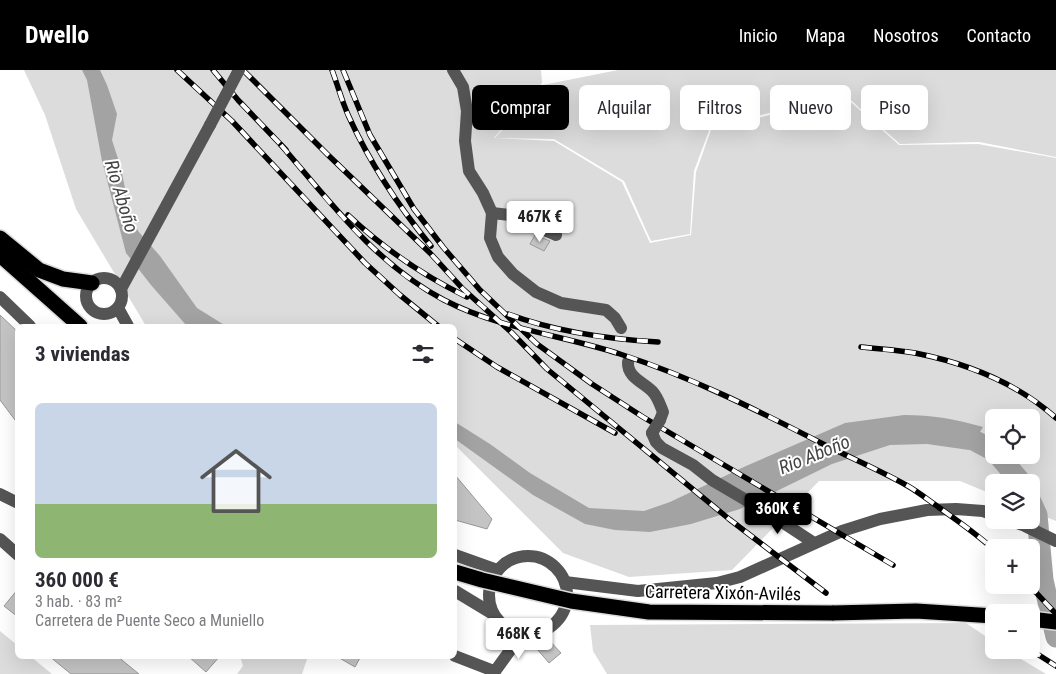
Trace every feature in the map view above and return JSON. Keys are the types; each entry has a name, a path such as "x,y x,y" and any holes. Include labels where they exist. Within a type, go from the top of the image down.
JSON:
{"highway":[{"path":"0,238 39,270 63,279 92,283"},
{"path":"0,255 78,324"},
{"path":"36,288 67,324"},
{"name":"Carretera Xixón-Avilés","path":"457,573 571,601 649,612 832,613 916,611 985,616"},
{"path":"1040,620 1056,622"}],"street":[{"path":"121,289 239,70"},
{"path":"453,70 463,87 467,111 465,141 469,170 492,213 490,238 498,256 513,274 536,292 561,303 606,310 615,318 621,328"},
{"path":"492,213 510,215 556,235"},
{"path":"102,278 108,278 118,284 121,289 122,299 118,308 108,313 97,312 92,309 87,299 88,288 92,283 102,278"},
{"path":"0,297 28,324"},
{"path":"118,308 127,324"},
{"path":"628,362 627,368 630,373 636,380 652,391 659,401 663,412 652,433 656,442 662,448 693,465 712,480 814,543"},
{"path":"0,494 15,502"},
{"path":"565,582 638,591 717,583 740,577 842,531 880,519 928,510 956,509 985,512"},
{"path":"1031,529 1056,541"},
{"path":"0,539 15,552"},
{"path":"457,555 497,570"},
{"path":"526,556 543,559 556,568 565,582 567,595 564,608 558,620 548,629 535,634 522,634 500,624 493,614 489,603 488,591 491,580 497,570 510,560 526,556"},
{"path":"457,592 493,614"},
{"path":"457,657 493,672 522,634"}],"shaded area":[{"path":"24,70 541,70 542,83 540,85 472,85 472,130 501,130 494,138 554,141 622,182 650,243 691,235 696,172 711,130 760,130 760,117 770,115 770,130 851,130 851,102 861,111 861,130 882,130 899,145 978,144 1056,158 1056,521 1040,515 1040,474 985,474 985,491 960,481 819,481 732,570 629,577 563,553 457,447 457,324 145,324 76,209 45,115"},
{"path":"618,70 1056,70 1056,157 979,142 900,144 884,130 928,130 928,85 861,85 861,109 851,100 851,85 770,85 770,113 760,115 760,85 680,85 680,130 709,130 694,171 690,234 651,241 624,181 554,139 495,138 502,130 569,130 569,85 543,85"},
{"path":"966,623 985,636 985,659 1021,659 1046,674 607,674 593,651 590,625"},
{"path":"0,631 15,643 15,659 34,659 52,674 0,674"},
{"path":"241,659 307,659 302,674 237,674 243,666"}],"water":[{"path":"82,70 100,70 117,114 112,140 121,168 128,204 138,231 160,256 197,308 223,324 185,324 126,253 102,161 87,80"},
{"path":"904,415 944,418 983,427 969,450 927,444 890,445 832,464 740,509 691,524 650,532 615,530 585,524 533,495 457,440 457,423 530,473 589,508 644,511 670,502 746,466 845,423"}],"building":[{"path":"535,235 550,241 544,251 530,244"},
{"path":"0,315 15,329 15,420 0,400"},
{"path":"457,477 492,519 487,529 457,521"},
{"path":"15,593 15,615 4,606"},
{"path":"548,639 561,653 549,663 537,649"},
{"path":"53,659 121,659 139,674 71,674"},
{"path":"191,659 217,659 206,672"},
{"path":"341,659 359,659 355,667"}],"waterway":[{"name":"Rio Aboño","path":"948,432 966,436 985,446"},
{"name":"Rio Aboño","path":"1006,464 1014,474"},
{"name":"Rio Aboño","path":"1038,529 1043,580 1056,637"}],"tunnel":[{"path":"621,328 628,362"}],"railway":[{"path":"177,70 232,121 365,263 436,324"},
{"path":"213,70 238,100 286,150"},
{"path":"243,70 430,253 463,289 511,332 547,369 729,519 826,593"},
{"path":"332,70 347,111 366,151 397,200 431,246"},
{"path":"343,70 370,135 414,209 443,247 480,290 537,344 592,384 643,417 893,565"},
{"path":"281,145 336,210 375,250 419,285 444,300 465,310 509,325 620,354 672,373 723,395 910,487 985,542"},
{"path":"348,215 375,239 404,260 435,280 467,297"},
{"path":"508,314 545,326 582,334 658,342"},
{"path":"457,340 497,367 615,433"},
{"path":"861,347 915,353 953,362 990,376 1025,394 1056,418"},
{"path":"1037,594 1056,614"},
{"path":"1040,656 1056,666"}]}
